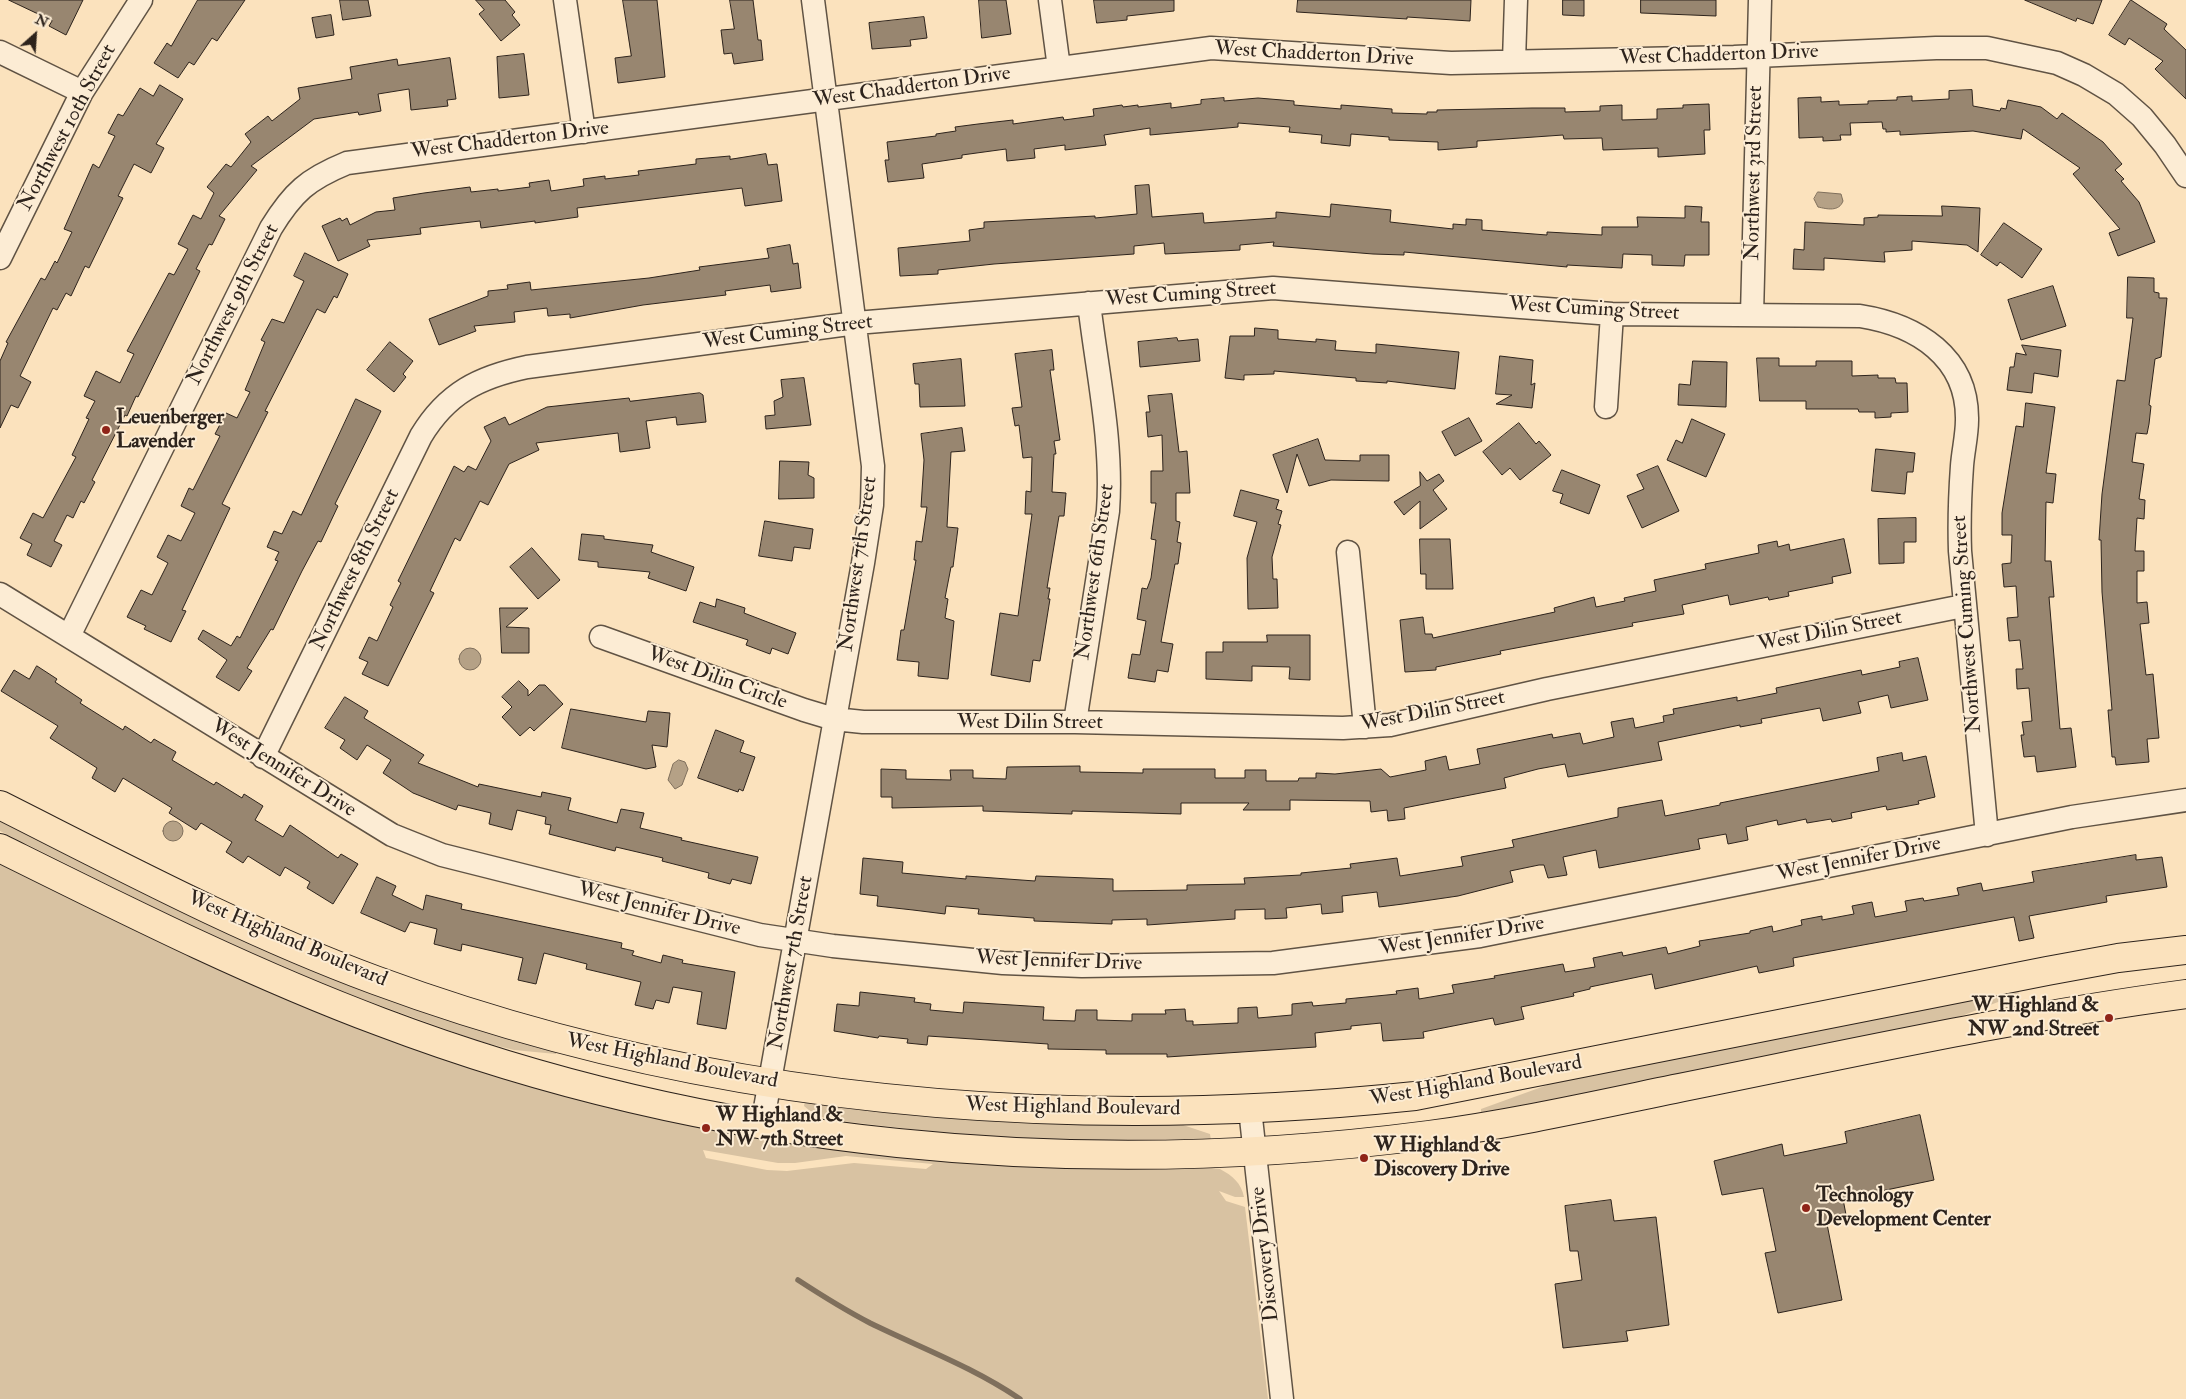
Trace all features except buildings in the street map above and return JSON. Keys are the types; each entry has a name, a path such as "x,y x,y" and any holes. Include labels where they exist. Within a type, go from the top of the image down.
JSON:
{"main road":[{"name":"West Highland Boulevard","path":"0,805 254,930 373,979 465,1012 562,1040 665,1064 856,1096 948,1106 1144,1112 1340,1104 1415,1096 2047,971 2118,958 2186,950"},
{"name":"West Highland Boulevard","path":"0,848 246,967 385,1024 510,1065 593,1088 762,1125 838,1137 996,1151 1083,1154 1255,1152 1405,1138 1531,1119 2060,1013 2186,994"}],"street":[{"name":"Northwest 10th Street","path":"0,258 82,92 141,0"},
{"path":"565,0 584,132"},
{"name":"Northwest 7th Street","path":"762,1125 863,563 873,485 870,438 856,323 813,0"},
{"path":"1050,0 1059,68"},
{"path":"1514,61 1516,0"},
{"name":"Northwest 3rd Street","path":"1752,315 1760,0"},
{"name":"West Chadderton Drive","path":"321,174 347,163 377,158 1211,48 1442,62 1758,56 1987,48 2057,63 2084,75 2116,94 2142,117 2185,171"},
{"path":"0,52 82,92"},
{"name":"Northwest 9th Street","path":"69,636 271,228 286,205 302,187 321,174"},
{"name":"West Cuming Street","path":"461,391 488,376 527,368 856,323 1273,288 1612,314 1860,316 1894,323 1924,338"},
{"name":"Northwest 6th Street","path":"1075,722 1106,520 1110,480 1108,447 1089,303"},
{"path":"1606,407 1612,314"},
{"name":"Northwest Cuming Street","path":"1924,338 1952,366 1966,398 1968,421 1960,503 1963,606 1987,835"},
{"name":"Northwest 8th Street","path":"263,757 421,436 438,412 461,391"},
{"path":"1348,552 1365,727"},
{"name":"West Jennifer Drive","path":"0,594 392,836 416,846 442,855 760,935 795,941 1012,963 1092,966 1273,963 1382,951 1480,936 2072,817 2186,800"},
{"name":"West Dilin Street","path":"834,719 863,722 1075,722 1365,727 1390,725 1556,687 1963,606"},
{"name":"West Dilin Circle","path":"601,638 834,719"},
{"name":"Discovery Drive","path":"1250,1109 1282,1399"}],"shaded area":[{"path":"1818,192 1841,194 1843,201 1836,208 1818,207 1814,199"},
{"path":"470,648 478,651 481,659 478,667 470,670 462,667 459,659 462,651"},
{"path":"679,760 685,762 688,769 682,785 675,789 668,780 673,764"},
{"path":"0,818 557,1050 556,1054 514,1050 478,1041 321,984 220,940 0,831"},
{"path":"173,821 180,824 183,831 180,838 173,841 166,838 163,831 166,824"},
{"path":"0,859 557,1089 1220,1169 1236,1180 1244,1197 1235,1197 1219,1191 1226,1201 1245,1207 1268,1399 0,1399","holes":["703,1150 778,1163 795,1163 846,1156 933,1164 926,1169 854,1163 787,1171 767,1170 706,1158"]},
{"path":"2018,990 2019,994 1951,1020 1481,1114 1481,1109 1550,1084"},
{"path":"805,1100 999,1120 1180,1124 1210,1134 1211,1140 1043,1140 970,1136 832,1120 815,1115 804,1106"}],"waterway":[{"path":"798,1280 861,1318 965,1367 1020,1399"}],"place":[{"name":"Leuenberger Lavender","path":"106,430"},
{"name":"W Highland & NW 2nd Street","path":"2109,1018"},
{"name":"W Highland & NW 7th Street","path":"706,1128"},
{"name":"W Highland & Discovery Drive","path":"1364,1158"},
{"name":"Technology Development Center","path":"1806,1208"}]}
